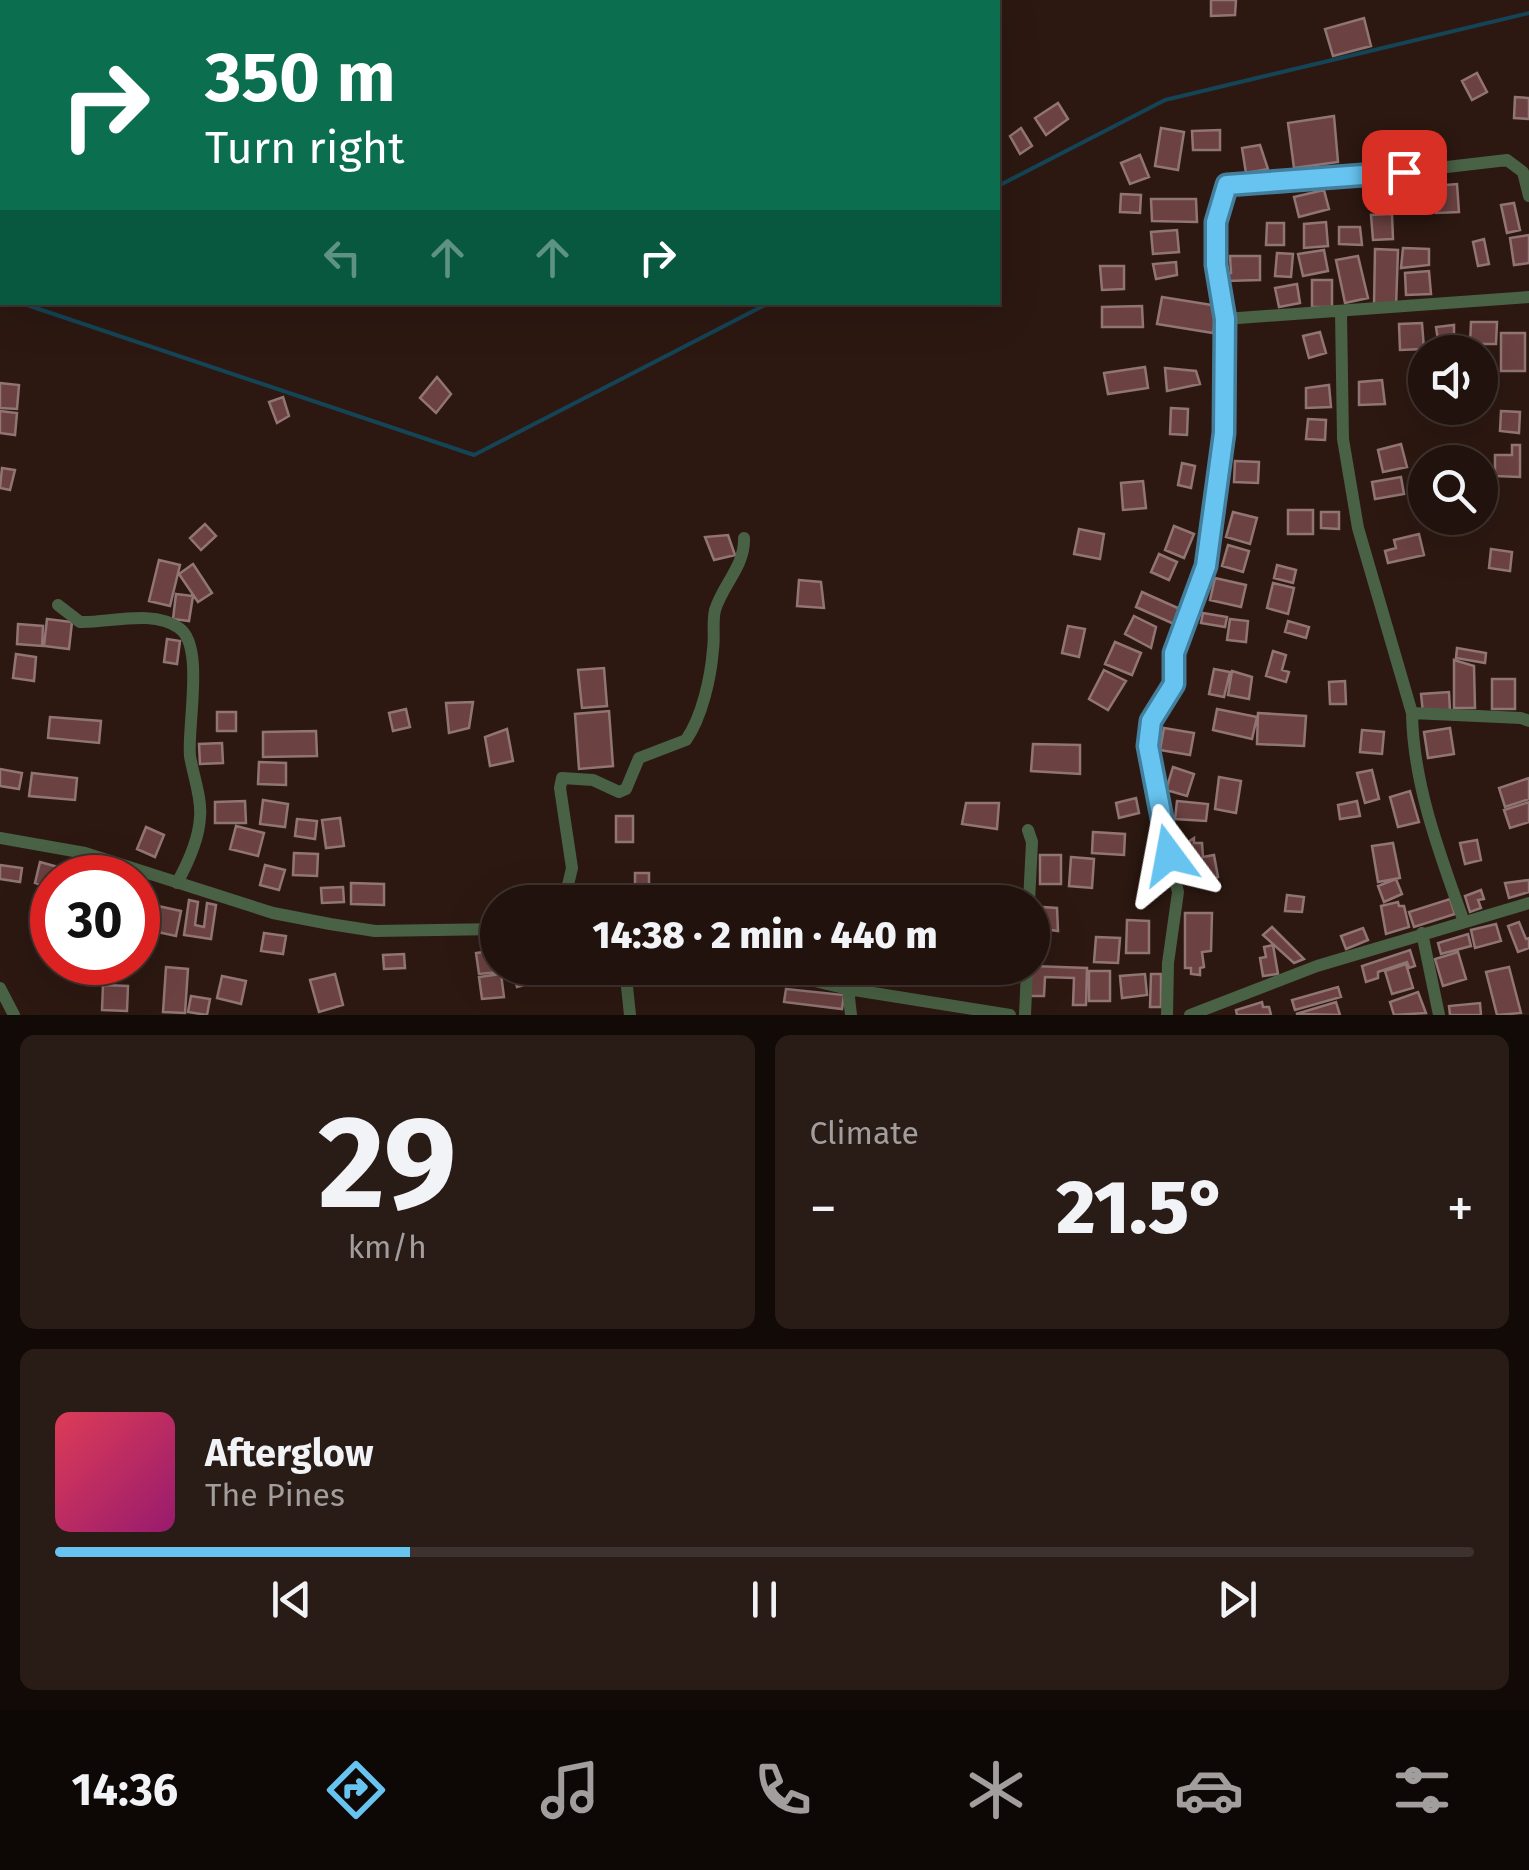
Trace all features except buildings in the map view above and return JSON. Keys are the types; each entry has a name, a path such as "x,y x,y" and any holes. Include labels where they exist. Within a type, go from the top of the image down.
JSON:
{"street":[{"path":"1167,1015 1168,963 1178,892 1155,795 1148,746 1151,721 1174,684 1174,653 1206,566 1224,433 1225,319 1216,265 1216,222 1227,185 1507,160 1526,171 1529,196"},
{"path":"1225,319 1529,297"},
{"path":"1341,313 1344,439 1358,528 1412,713 1412,734 1433,834 1464,922"},
{"path":"568,885 572,868 560,788 562,778 592,780 619,792 626,789 638,758 686,740 709,675 714,614 723,587 745,552 744,538"},
{"path":"58,605 80,622 130,619 172,624 183,630 191,642 194,718 190,751 201,816 189,860 177,883"},
{"path":"1412,713 1529,721"},
{"path":"1028,830 1032,842 1030,885"},
{"path":"0,838 85,853 274,913 330,924 374,930 480,929"},
{"path":"1190,1015 1317,966 1529,903"},
{"path":"1422,934 1440,1015"},
{"path":"627,985 630,1015"},
{"path":"831,985 953,1011 1010,1015"},
{"path":"1025,1015 1026,985"},
{"path":"0,988 14,1015"},
{"path":"848,989 852,1015"}],"waterway":[{"path":"1000,185 1165,100 1529,13"},
{"path":"27,305 474,455 765,305"}],"route":[{"path":"1169,855 1148,746 1151,721 1174,684 1174,653 1206,566 1224,433 1225,319 1216,265 1216,222 1227,185 1404,172"}]}
